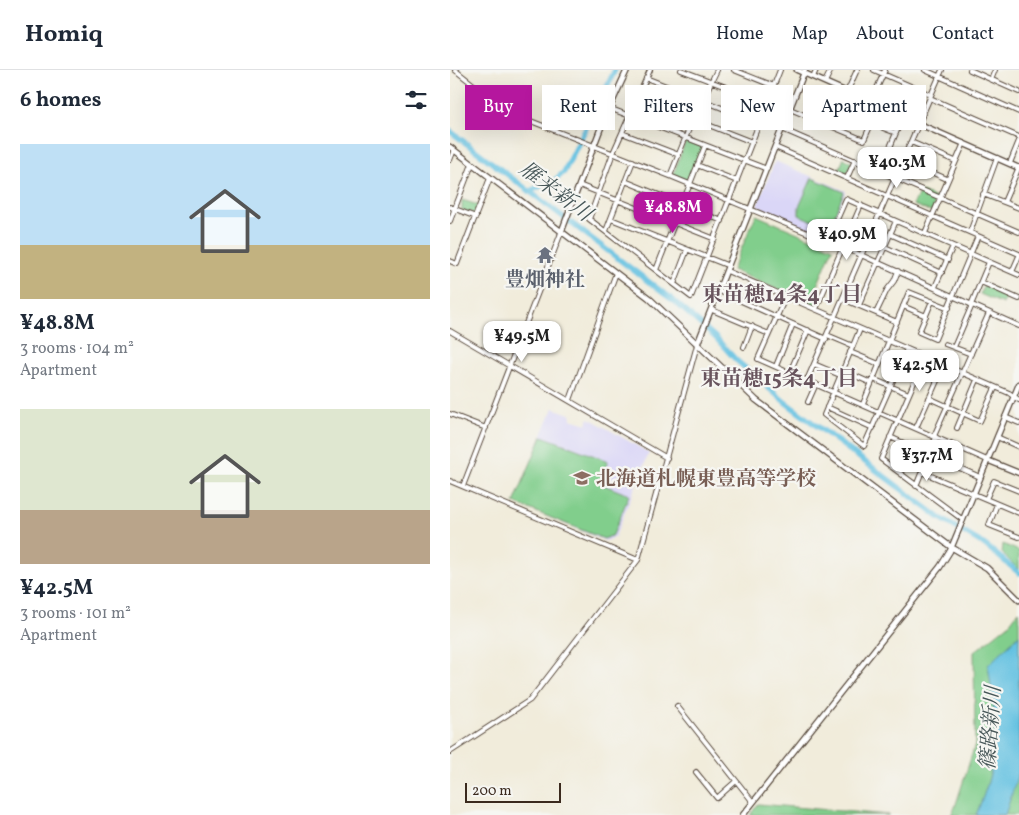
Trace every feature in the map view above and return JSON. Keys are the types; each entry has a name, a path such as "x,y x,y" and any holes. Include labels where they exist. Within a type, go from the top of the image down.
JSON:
{"street":[{"path":"455,70 508,112 828,240 1019,326"},
{"path":"615,95 627,70"},
{"path":"643,85 650,70"},
{"path":"681,70 721,85"},
{"path":"710,85 717,70"},
{"path":"734,70 772,85"},
{"path":"774,85 780,70"},
{"path":"797,70 805,71 832,85"},
{"path":"813,76 816,70"},
{"path":"825,82 831,70"},
{"path":"850,85 857,70"},
{"path":"874,70 884,72 907,85"},
{"path":"925,70 1019,112"},
{"path":"926,108 942,70"},
{"path":"970,70 1019,92"},
{"path":"991,80 995,70"},
{"path":"793,102 805,71"},
{"path":"878,85 884,72"},
{"path":"646,78 664,85"},
{"path":"926,94 1019,137"},
{"path":"625,126 589,219 691,296 757,130"},
{"path":"711,126 752,142"},
{"path":"926,127 1019,168 1004,202"},
{"path":"463,486 600,130"},
{"path":"665,130 767,169"},
{"path":"670,176 689,130"},
{"path":"450,752 530,700 638,560 698,344 782,130"},
{"path":"784,130 1019,232"},
{"path":"841,130 864,140 868,130"},
{"path":"888,130 896,133"},
{"path":"886,157 897,130"},
{"path":"807,380 916,130"},
{"path":"622,133 679,156"},
{"path":"1010,163 1019,141"},
{"path":"911,142 955,161"},
{"path":"925,233 964,143"},
{"path":"656,270 705,146"},
{"path":"775,147 1019,255 1012,272"},
{"path":"450,160 452,149 562,230 649,298 756,400 951,547 987,568 1019,600"},
{"path":"970,232 997,158"},
{"path":"847,178 855,160"},
{"path":"902,160 947,179"},
{"path":"606,231 633,161"},
{"path":"450,221 452,208 472,164"},
{"path":"697,165 738,180"},
{"path":"450,261 457,264 490,178"},
{"path":"625,181 722,221"},
{"path":"579,185 715,239"},
{"path":"984,194 1019,208"},
{"path":"828,240 846,199 1019,275"},
{"path":"816,309 861,205"},
{"path":"452,208 476,217"},
{"path":"611,219 707,258 835,318 961,374 1009,393 1019,400"},
{"path":"859,306 896,220"},
{"path":"890,234 948,260"},
{"path":"932,302 919,332 935,340 978,236"},
{"path":"935,287 953,246"},
{"path":"884,247 942,273"},
{"path":"674,284 687,250"},
{"path":"954,347 989,262"},
{"path":"876,313 887,290 894,282 898,271"},
{"path":"570,400 616,273"},
{"path":"981,282 1019,299"},
{"path":"719,291 793,324 853,346"},
{"path":"863,404 909,292 948,308"},
{"path":"786,296 758,359 1019,473"},
{"path":"843,298 897,322"},
{"path":"903,306 926,316"},
{"path":"712,310 769,334"},
{"path":"916,486 961,374 989,313"},
{"path":"776,366 793,324"},
{"path":"744,347 752,326"},
{"path":"860,329 824,415 864,446 907,349"},
{"path":"790,372 808,330"},
{"path":"450,332 667,458"},
{"path":"945,344 971,354"},
{"path":"850,352 879,364"},
{"path":"925,357 881,459 962,522"},
{"path":"814,364 871,383"},
{"path":"916,428 944,365"},
{"path":"873,378 909,394"},
{"path":"958,428 978,380"},
{"path":"808,402 816,384"},
{"path":"744,815 928,583 951,547 1019,384"},
{"path":"929,398 980,421 994,388"},
{"path":"827,407 873,428"},
{"path":"450,414 486,428"},
{"path":"1006,417 1019,423"},
{"path":"890,437 980,477"},
{"path":"997,437 1019,446"},
{"path":"899,472 909,446"},
{"path":"922,472 1019,513"},
{"path":"450,480 638,560"},
{"path":"986,499 994,481 1019,491"},
{"path":"997,504 989,524 1019,537"},
{"path":"677,706 753,802"},
{"path":"696,772 717,798 736,782"}],"shaded area":[{"path":"775,161 846,191 827,238 757,206"},
{"name":"北海道札幌東豊高等学校","path":"553,408 572,415 571,419 587,424 589,418 649,453 615,537 605,541 514,503"}],"green space":[{"path":"686,140 703,147 689,181 673,175"},
{"path":"844,158 852,163 846,175 838,172"},
{"path":"812,178 844,192 829,228 799,215 799,207"},
{"path":"920,191 936,198 932,212 913,205"},
{"path":"462,200 478,205 475,214 462,210"},
{"path":"756,215 833,248 813,295 819,298 816,306 732,270"},
{"path":"984,285 1007,295 1003,304 980,294"},
{"name":"北海道札幌東豊高等学校","path":"542,436 608,461 599,483 629,495 613,535 604,539 514,503"},
{"path":"1003,544 1019,551 1019,570 1002,553"},
{"path":"1019,611 1019,815 951,815 975,745 974,652 1009,624"},
{"path":"758,804 889,815 750,815"}],"water":[{"path":"1019,635 1019,772 1005,815 976,815 984,795 993,761 995,734 988,665"}],"waterway":[{"path":"530,191 555,180 564,172 615,70"},
{"name":"雁来新川","path":"450,131 674,301 715,337 736,360 785,402 940,518 985,545 1019,573"}],"place":[{"name":"豊畑神社","path":"545,255"},
{"name":"北海道札幌東豊高等学校","path":"582,478"}],"district":[{"name":"東苗穂14条4丁目","path":"782,294"},
{"name":"東苗穂15条4丁目","path":"779,378"}],"water label":[{"name":"篠路新川","path":"990,728"}]}
